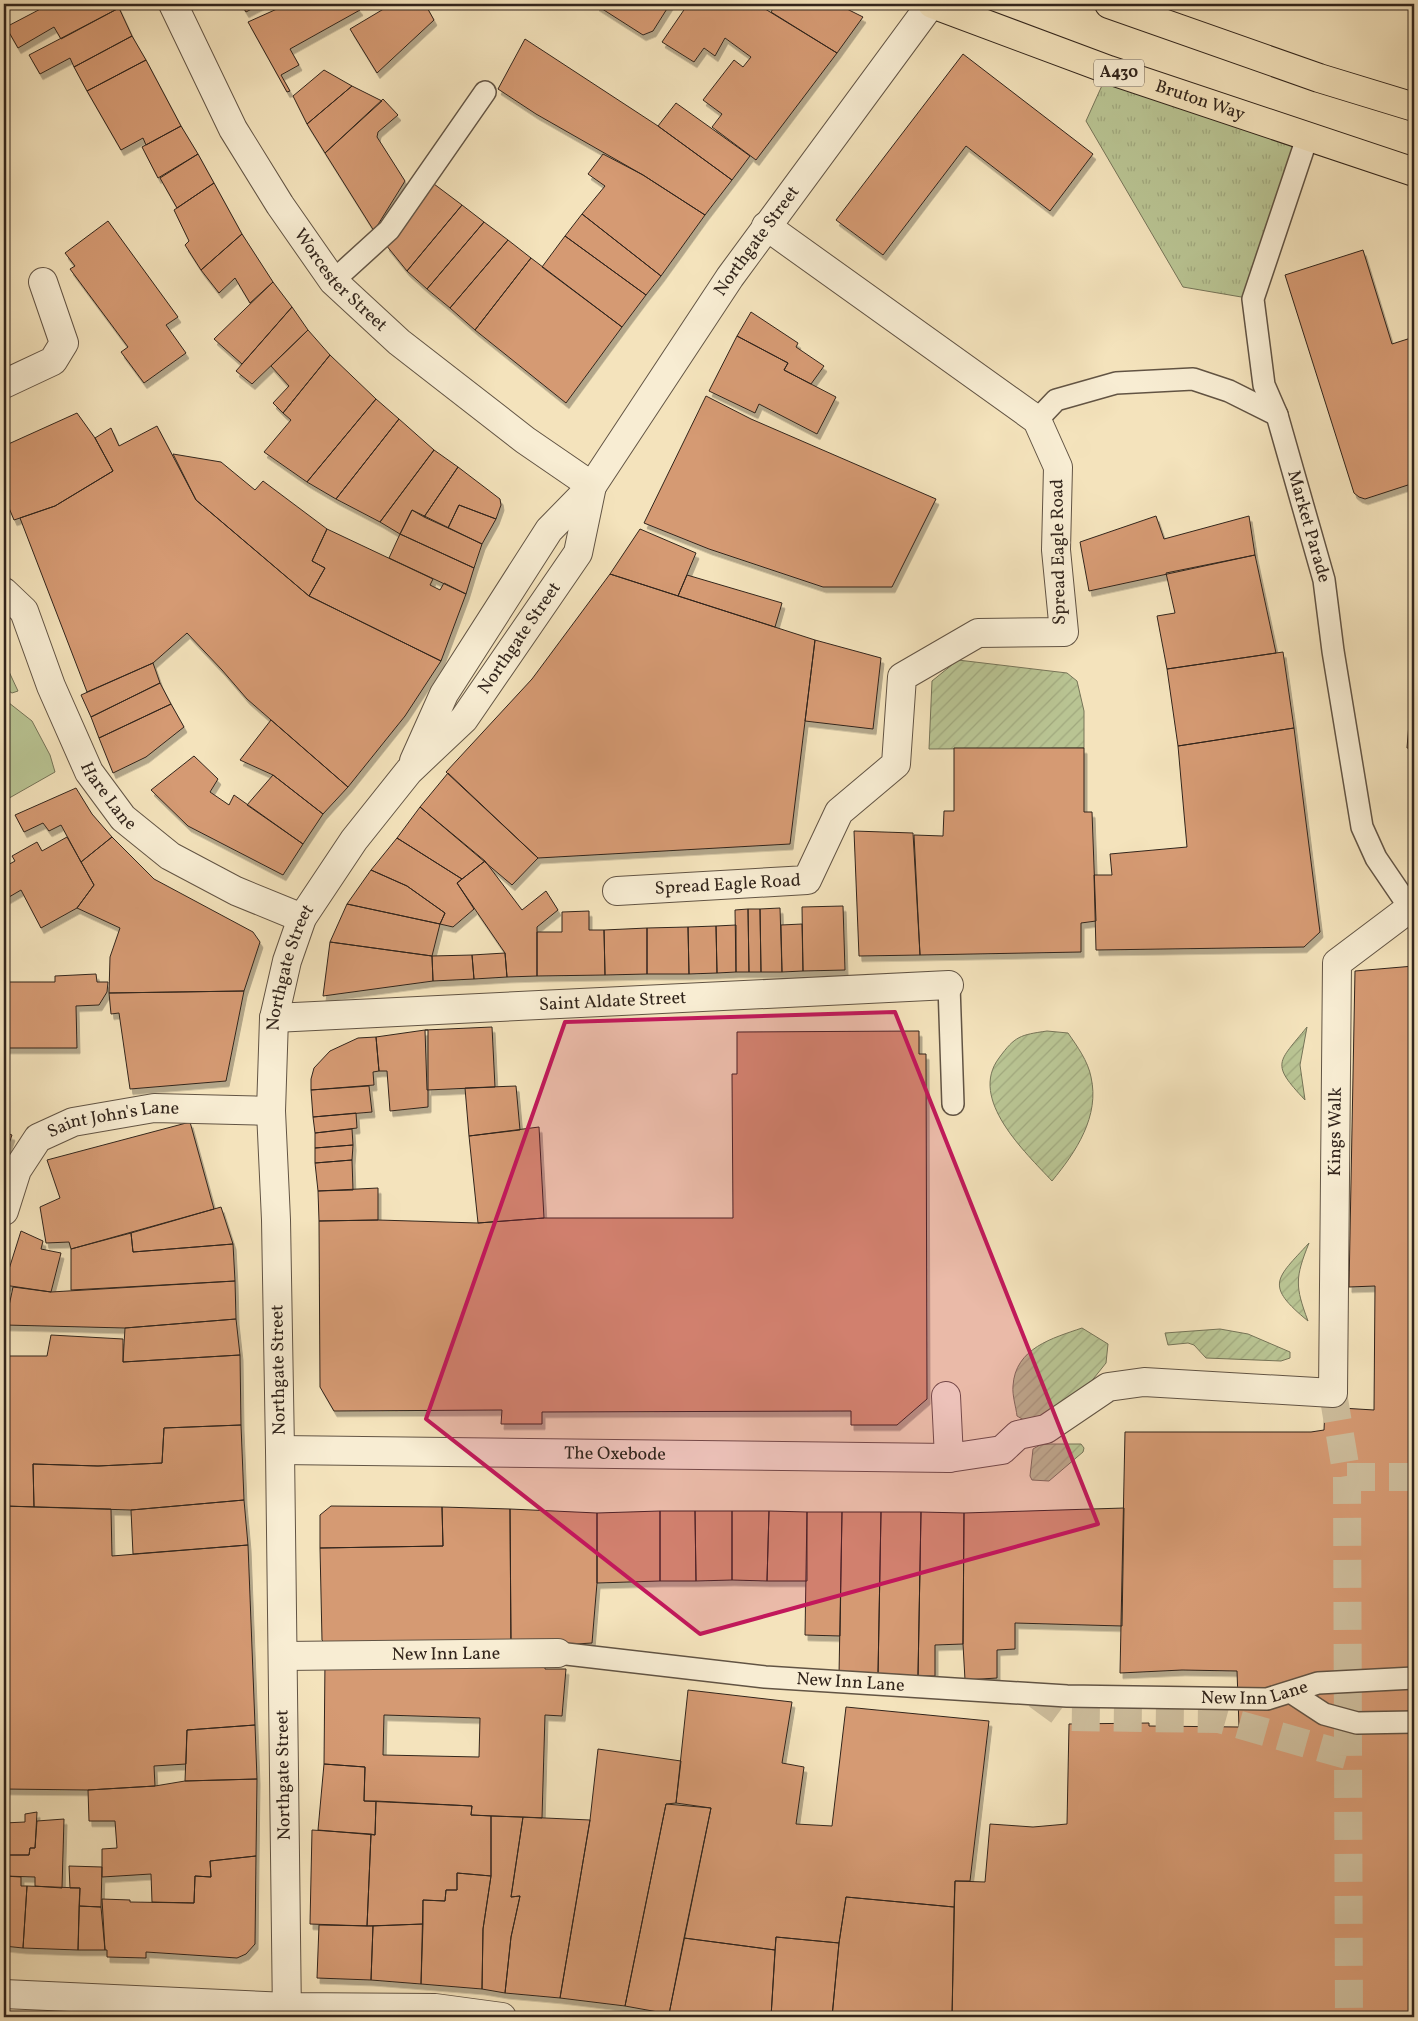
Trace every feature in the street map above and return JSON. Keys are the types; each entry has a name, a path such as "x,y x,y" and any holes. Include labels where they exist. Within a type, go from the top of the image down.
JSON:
{"main road":[{"name":"Bruton Way","path":"931,4 1109,70 1307,138 1414,172"},
{"path":"1109,4 1310,74 1414,107"}],"street":[{"name":"Worcester Street","path":"173,4 233,129 280,205 333,281 399,342 525,440 592,486"},
{"name":"Northgate Street","path":"409,771 440,701 548,530 592,486 730,276 931,4"},
{"path":"766,226 1037,420"},
{"path":"4,384 53,361 64,344 43,282"},
{"name":"Spread Eagle Road","path":"617,891 807,880 839,812 896,764 902,677 978,633 1064,632 1056,550 1058,467 1037,420"},
{"name":"Northgate Street","path":"288,2012 276,1220 271,1111 274,1018 287,961 302,918 354,840 409,771 464,719 578,553 592,486"},
{"name":"Hare Lane","path":"4,592 24,611 51,686 88,772 123,818 170,856 236,891 302,918"},
{"name":"Kings Walk","path":"1333,1393 1337,963 1412,909"},
{"name":"Saint Aldate Street","path":"274,1018 949,985"},
{"name":"Saint John's Lane","path":"4,1210 17,1170 38,1138 73,1122 154,1108 271,1111"},
{"name":"The Oxebode","path":"280,1450 949,1458 1002,1450 1018,1435 1046,1429 1108,1388 1144,1382 1333,1393"},
{"path":"946,1396 949,1458"},
{"name":"New Inn Lane","path":"284,1656 558,1653"},
{"path":"4,1994 288,2012 435,2008 502,2017"}],"lane":[{"path":"333,281 389,230 485,92"},
{"name":"Market Parade","path":"1307,138 1253,299 1264,385 1277,415 1324,580 1333,651 1362,827 1376,858 1412,909"},
{"path":"1037,420 1056,400 1116,382 1193,380 1229,391 1277,415"},
{"path":"949,985 953,1104"},
{"name":"New Inn Lane","path":"558,1653 765,1677 1037,1695 1267,1699 1292,1693 1318,1683 1414,1678"},
{"path":"1292,1693 1324,1714 1357,1723 1414,1722"}],"highlighted area":[{"path":"895,1012 1098,1524 700,1634 426,1419 565,1022"}],"green space":[{"path":"1109,70 1307,138 1253,299 1183,287 1086,121"},
{"path":"958,660 1067,673 1077,681 1084,711 1084,748 929,749 932,681"},
{"path":"4,661 18,691 12,693 4,688"},
{"path":"4,699 32,721 50,755 55,772 4,801"},
{"path":"1307,1027 1300,1065 1305,1100 1286,1078 1282,1063 1284,1056"},
{"path":"1047,1031 1068,1033 1087,1065 1093,1091 1092,1106 1084,1133 1052,1181 1015,1140 1004,1124 995,1107 990,1090 991,1074 999,1058 1009,1045 1024,1036"},
{"path":"1309,1243 1301,1265 1298,1282 1308,1321 1285,1299 1280,1290 1280,1282 1289,1265"},
{"path":"1082,1328 1108,1344 1106,1363 1082,1393 1029,1423 1017,1416 1013,1386 1015,1373 1021,1362 1037,1346"},
{"path":"1220,1329 1248,1334 1290,1352 1290,1358 1281,1361 1206,1358 1194,1345 1188,1343 1168,1345 1165,1333"},
{"path":"1081,1444 1084,1448 1083,1452 1049,1481 1032,1480 1030,1476 1033,1449 1040,1445"}],"building":[{"path":"50,4 117,4 119,8 61,39 54,27 18,48 6,27"},
{"path":"241,4 261,4 246,12"},
{"path":"288,4 355,4 360,10 290,49 299,65 281,75 290,91 287,92 248,22"},
{"path":"392,4 425,4 434,20 377,73 350,29"},
{"path":"597,4 670,4 653,31 643,35"},
{"path":"688,4 757,4 837,53 756,160 712,127 722,114 703,100 734,60 743,67 751,57 725,38 715,56 704,48 694,62 662,42"},
{"path":"776,4 837,4 863,17 837,53 771,12"},
{"path":"119,8 132,36 74,67 70,58 40,74 29,55"},
{"path":"132,36 146,60 87,91 74,67"},
{"path":"525,39 658,126 732,180 705,215 643,175 536,114 498,89"},
{"path":"963,54 1093,154 1050,211 966,146 883,255 836,220"},
{"path":"146,60 181,126 146,145 143,138 121,150 87,91"},
{"path":"324,70 352,86 307,124 293,96"},
{"path":"352,86 382,101 325,153 307,124"},
{"path":"383,99 398,115 378,132 377,137 405,181 374,231 325,153"},
{"path":"676,103 750,156 732,180 658,126"},
{"path":"181,126 198,154 158,178 142,147"},
{"path":"198,154 214,183 177,208 160,178"},
{"path":"603,154 643,175 705,215 661,276 582,214 605,186 588,174"},
{"path":"214,183 242,234 201,270 185,245 189,241 174,210"},
{"path":"434,184 462,205 407,271 386,245"},
{"path":"462,205 484,222 427,289 407,271"},
{"path":"582,214 661,276 646,295 565,236"},
{"path":"108,221 178,317 166,325 186,353 144,383 121,352 128,347 70,269 75,266 65,253"},
{"path":"484,222 508,240 450,308 427,289"},
{"path":"242,234 273,282 250,303 235,278 219,293 201,270"},
{"path":"565,236 646,295 622,327 542,267"},
{"path":"508,240 531,258 475,330 450,308"},
{"path":"1363,250 1392,344 1414,337 1414,483 1365,499 1354,493 1285,275"},
{"path":"531,258 622,327 566,403 475,330"},
{"path":"273,282 292,307 242,364 214,339"},
{"path":"292,307 308,330 252,384 236,371"},
{"path":"751,312 798,343 796,347 824,366 811,384 784,370 788,363 737,336"},
{"path":"308,330 330,355 283,413 273,403 289,386 271,366"},
{"path":"737,336 788,363 784,370 836,397 817,434 759,404 755,413 709,391"},
{"path":"330,355 376,399 307,482 264,452 291,420 283,413"},
{"path":"706,396 751,419 936,499 892,587 823,587 709,549 644,523"},
{"path":"376,399 399,419 336,499 307,482"},
{"path":"77,413 95,438 113,471 55,506 14,520 4,496 4,446"},
{"path":"399,419 434,450 380,522 336,499"},
{"path":"157,426 196,500 309,596 441,661 405,716 348,787 247,699 187,633 153,663 87,692 20,518 55,506 113,471 95,438 111,428 119,446"},
{"path":"434,450 458,467 424,517 412,510 400,534 380,522"},
{"path":"173,454 221,462 255,490 263,481 327,529 312,561 325,568 309,596 196,500"},
{"path":"458,467 500,499 501,505 496,519 459,505 448,528 424,517"},
{"path":"459,505 496,519 482,544 448,528"},
{"path":"412,510 482,544 474,568 400,534"},
{"path":"1156,516 1164,539 1249,516 1255,555 1089,591 1080,542"},
{"path":"327,529 433,579 430,585 440,590 444,583 466,594 441,661 309,596 325,568 312,561"},
{"path":"640,529 696,553 678,596 610,574"},
{"path":"400,534 474,568 466,594 389,558"},
{"path":"1255,555 1276,653 1167,669 1157,616 1175,613 1166,573"},
{"path":"610,574 815,640 790,844 538,858 446,772 532,679"},
{"path":"687,575 782,603 775,627 678,596"},
{"path":"815,640 881,658 873,729 805,721"},
{"path":"1283,652 1294,728 1178,746 1167,669"},
{"path":"1414,661 1414,749 1407,748"},
{"path":"153,663 160,683 91,717 81,695"},
{"path":"160,683 171,704 99,738 91,717"},
{"path":"171,704 184,727 146,757 113,773 99,738"},
{"path":"271,720 348,787 323,814 273,775 240,760"},
{"path":"1294,728 1320,932 1304,947 1096,950 1094,875 1112,875 1110,854 1187,847 1178,746"},
{"path":"954,748 1084,748 1084,812 1092,812 1096,921 1081,923 1081,952 920,955 914,835 943,836 944,811 954,811"},
{"path":"194,756 218,779 210,792 229,805 234,795 303,844 283,875 188,826 151,790"},
{"path":"448,773 538,858 512,885 420,807"},
{"path":"273,775 323,814 303,844 247,805"},
{"path":"76,788 92,814 112,837 81,862 61,825 49,831 43,823 24,832 15,815"},
{"path":"420,807 485,861 462,879 397,838"},
{"path":"854,831 913,833 920,955 859,956"},
{"path":"67,837 94,885 77,908 41,928 21,890 4,900 4,862 6,866 15,861 12,856 37,842 42,851"},
{"path":"112,837 154,879 253,932 260,942 244,991 109,993 110,957 120,928 77,908 94,885 81,862"},
{"path":"397,838 462,879 457,883 474,909 453,927 440,924 445,913 407,886 371,870"},
{"path":"485,861 522,910 546,891 558,910 537,927 537,976 507,977 505,953 457,883"},
{"path":"371,870 407,886 445,913 440,924 347,904"},
{"path":"347,904 440,924 432,956 330,942"},
{"path":"843,906 845,970 803,971 802,907"},
{"path":"780,908 782,972 761,972 760,909"},
{"path":"748,909 749,972 736,972 735,910"},
{"path":"748,909 760,909 761,972 749,972"},
{"path":"589,911 589,930 604,930 605,975 537,976 537,932 562,932 562,912"},
{"path":"802,924 803,971 782,972 781,925"},
{"path":"736,925 736,972 717,973 716,926"},
{"path":"716,926 717,973 689,974 688,927"},
{"path":"688,927 689,974 647,974 647,928"},
{"path":"647,928 647,974 605,975 604,930"},
{"path":"330,942 432,956 433,981 323,996"},
{"path":"505,953 507,977 474,979 472,955"},
{"path":"472,955 474,979 433,981 432,956"},
{"path":"1414,966 1414,2017 952,2017 955,1881 985,1882 990,1824 1033,1827 1067,1824 1069,1724 1149,1723 1149,1726 1239,1727 1237,1671 1182,1670 1120,1673 1125,1432 1311,1432 1324,1430 1325,1407 1374,1410 1375,1286 1349,1287 1355,971"},
{"path":"96,974 97,982 108,982 107,992 99,1005 76,1006 77,1048 4,1048 4,980 9,980 9,982 55,982 55,976"},
{"path":"244,991 226,1081 130,1089 119,1013 111,1014 109,993"},
{"path":"492,1027 495,1087 427,1090 425,1030"},
{"path":"428,1030 428,1107 390,1111 387,1071 379,1071 376,1037"},
{"path":"919,1031 919,1054 926,1054 927,1399 897,1425 851,1425 851,1411 542,1412 542,1424 501,1424 502,1410 334,1411 320,1387 319,1221 378,1220 478,1223 544,1218 733,1218 732,1074 737,1074 737,1032"},
{"path":"376,1037 379,1071 373,1072 374,1085 311,1090 314,1068 330,1051 358,1038"},
{"path":"369,1086 372,1112 313,1117 311,1090"},
{"path":"516,1086 520,1130 469,1136 465,1088"},
{"path":"356,1113 357,1128 315,1133 313,1117"},
{"path":"190,1122 214,1209 71,1249 69,1242 46,1243 40,1207 60,1198 47,1160"},
{"path":"539,1127 544,1218 478,1223 469,1136"},
{"path":"352,1129 353,1145 315,1148 315,1133"},
{"path":"4,1132 12,1135 4,1158"},
{"path":"353,1145 352,1160 315,1163 315,1148"},
{"path":"352,1160 353,1190 318,1191 315,1163"},
{"path":"378,1188 378,1220 319,1221 318,1191"},
{"path":"221,1207 233,1244 133,1252 131,1233"},
{"path":"21,1231 43,1241 41,1249 61,1253 51,1292 4,1285"},
{"path":"131,1233 133,1252 233,1244 235,1281 71,1290 71,1249"},
{"path":"235,1281 236,1319 125,1328 5,1325 13,1287 51,1292"},
{"path":"236,1319 240,1355 123,1362 125,1328"},
{"path":"51,1335 123,1339 123,1362 240,1355 241,1425 164,1428 162,1463 98,1466 33,1464 34,1507 4,1506 4,1356 47,1356"},
{"path":"241,1425 244,1500 131,1510 34,1507 33,1464 98,1466 162,1463 164,1428"},
{"path":"244,1500 248,1545 133,1554 131,1510"},
{"path":"4,1506 111,1509 112,1556 248,1545 255,1725 187,1730 186,1764 154,1766 155,1786 88,1790 4,1789"},
{"path":"331,1506 442,1507 443,1546 320,1548 320,1515"},
{"path":"442,1507 510,1509 511,1648 329,1648 322,1640 320,1548 443,1546"},
{"path":"1124,1508 1122,1626 1015,1623 1015,1649 997,1650 997,1678 965,1680 963,1644 964,1513"},
{"path":"510,1509 597,1513 597,1583 592,1643 511,1648"},
{"path":"660,1511 660,1581 597,1583 597,1513"},
{"path":"660,1511 695,1511 696,1581 660,1581"},
{"path":"695,1511 732,1511 732,1580 696,1581"},
{"path":"732,1511 769,1511 767,1581 732,1580"},
{"path":"769,1511 807,1512 807,1581 767,1581"},
{"path":"807,1512 842,1512 840,1636 805,1635"},
{"path":"842,1512 881,1512 878,1675 839,1675"},
{"path":"881,1512 921,1512 918,1676 878,1675"},
{"path":"921,1512 964,1513 963,1644 935,1645 935,1676 918,1676"},
{"path":"325,1660 545,1664 545,1669 566,1669 562,1716 545,1715 542,1818 471,1815 472,1806 364,1801 365,1767 324,1764","holes":["384,1715 480,1718 479,1757 383,1755"]},
{"path":"688,1690 792,1702 782,1763 804,1767 796,1824 832,1826 846,1707 989,1721 970,1881 955,1881 954,1907 846,1897 839,1943 776,1937 775,1950 684,1938 711,1808 676,1803"},
{"path":"255,1725 257,1779 185,1781 187,1730"},
{"path":"598,1749 681,1761 676,1803 666,1804 625,2006 560,1998 590,1820"},
{"path":"324,1764 365,1767 364,1801 376,1801 375,1835 318,1830"},
{"path":"257,1779 256,1856 210,1861 211,1877 195,1876 194,1903 152,1902 151,1874 102,1877 102,1849 117,1848 115,1821 89,1821 88,1790 155,1786 185,1781"},
{"path":"376,1801 472,1806 471,1815 491,1816 491,1876 457,1873 457,1890 446,1890 445,1901 423,1900 423,1924 367,1926 371,1834 375,1835"},
{"path":"666,1804 711,1808 669,2014 625,2006"},
{"path":"37,1812 35,1848 30,1848 29,1855 4,1855 4,1823 25,1822 25,1814"},
{"path":"491,1816 523,1817 511,1897 520,1896 511,1937 505,1993 482,1989 483,1929 491,1876"},
{"path":"523,1817 590,1820 560,1998 505,1993 511,1937 520,1896 511,1897"},
{"path":"64,1819 62,1888 35,1886 35,1877 4,1876 4,1855 29,1855 30,1848 35,1848 37,1821"},
{"path":"312,1830 371,1834 367,1926 310,1924"},
{"path":"256,1856 255,1944 246,1954 237,1958 146,1952 146,1958 107,1957 102,1899 130,1900 130,1902 194,1903 195,1876 211,1877 210,1861"},
{"path":"69,1866 102,1867 101,1907 79,1906 80,1888 70,1888"},
{"path":"457,1873 491,1876 483,1929 482,1989 421,1984 423,1900 445,1901 446,1890 457,1890"},
{"path":"4,1876 21,1877 21,1886 27,1886 23,1948 4,1946"},
{"path":"27,1886 80,1888 78,1950 23,1948"},
{"path":"846,1897 954,1907 952,2017 832,2017 839,1943"},
{"path":"79,1906 101,1907 105,1950 78,1950"},
{"path":"423,1924 421,1984 371,1980 373,1926"},
{"path":"319,1925 373,1926 371,1980 317,1978"},
{"path":"776,1937 839,1943 832,2017 771,2017"},
{"path":"684,1938 775,1950 771,2017 706,2017 669,2014"}],"tunnel":[{"path":"1333,1393 1347,1477 1349,2017"},
{"path":"1347,1477 1414,1477"},
{"path":"1037,1695 1067,1717 1219,1719 1350,1756"}]}
